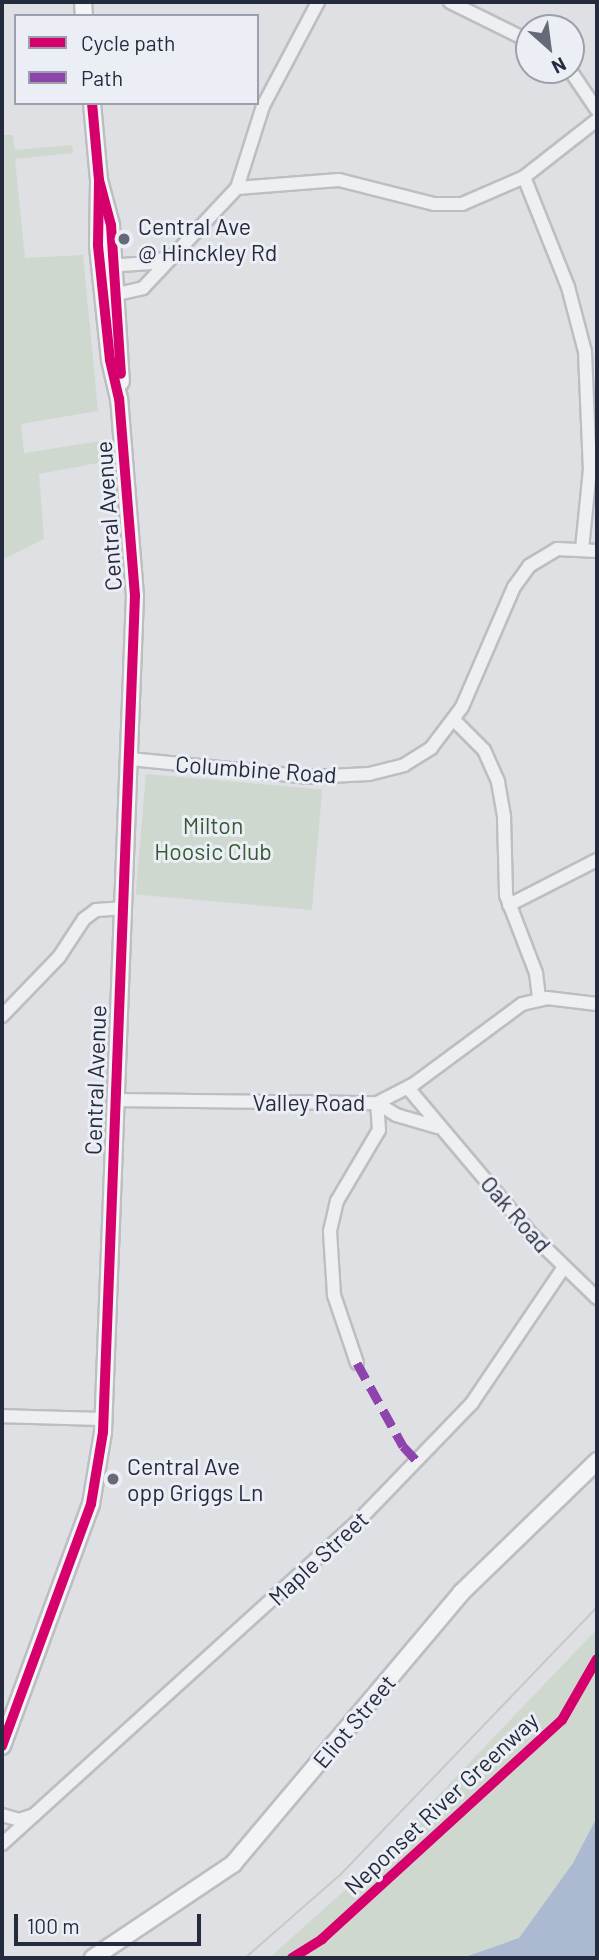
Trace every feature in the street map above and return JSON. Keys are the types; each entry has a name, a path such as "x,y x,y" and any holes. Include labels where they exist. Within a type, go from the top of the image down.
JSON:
{"street":[{"path":"110,295 143,288 169,257 237,188 263,106 318,2"},
{"path":"450,2 515,34"},
{"path":"579,84 597,110"},
{"name":"Central Avenue","path":"2,1746 96,1489 103,1419 135,586 92,105"},
{"path":"237,188 338,180 452,206 482,199 524,177 597,120"},
{"path":"524,177 570,294 585,352 590,469 582,549"},
{"path":"108,266 169,257"},
{"name":"Columbine Road","path":"130,759 297,776 369,774 414,760 454,720 477,680 523,572 549,552 582,549 597,551"},
{"path":"454,720 479,742 498,782 505,829 509,905 536,973 539,999"},
{"path":"509,905 597,860"},
{"path":"2,1016 65,950 85,919 96,910 122,908"},
{"name":"Valley Road","path":"115,1100 377,1103 408,1088 506,1013 539,999 597,1004"},
{"name":"Oak Road","path":"408,1088 437,1127 564,1267 597,1298"},
{"path":"377,1103 396,1115 437,1127"},
{"path":"357,1363 334,1294 330,1231 337,1201 379,1130 377,1103"},
{"name":"Maple Street","path":"2,1844 401,1478 479,1394 564,1267"},
{"path":"2,1416 103,1419"},
{"name":"Eliot Street","path":"93,1958 233,1864 461,1593 597,1461"},
{"path":"2,1815 19,1820 34,1815"}],"green space":[{"path":"2,135 13,135 15,150 72,145 73,153 15,159 25,258 83,255 98,411 21,424 24,453 101,441 103,462 39,474 44,539 2,560"},
{"name":"Milton Hoosic Club","path":"146,774 322,789 312,910 135,895"},
{"path":"597,1629 597,1817 573,1863 519,1938 462,1958 269,1958 365,1872"}],"water":[{"path":"597,1817 597,1957 462,1958 519,1938 573,1863"}],"tram line":[{"path":"245,1958 341,1874 597,1607"}],"marked path":[{"path":"357,1363 403,1446 417,1461"}],"cycle path":[{"path":"92,105 99,180 111,225 121,374"},
{"path":"2,1746 91,1504 103,1432 135,596 119,399 110,360 98,245 99,180"},
{"name":"Neponset River Greenway","path":"292,1958 322,1939 562,1720 597,1659"}],"place":[{"name":"Central Ave @ Hinckley Rd","path":"124,239"},
{"name":"Central Ave opp Griggs Ln","path":"113,1479"}]}
